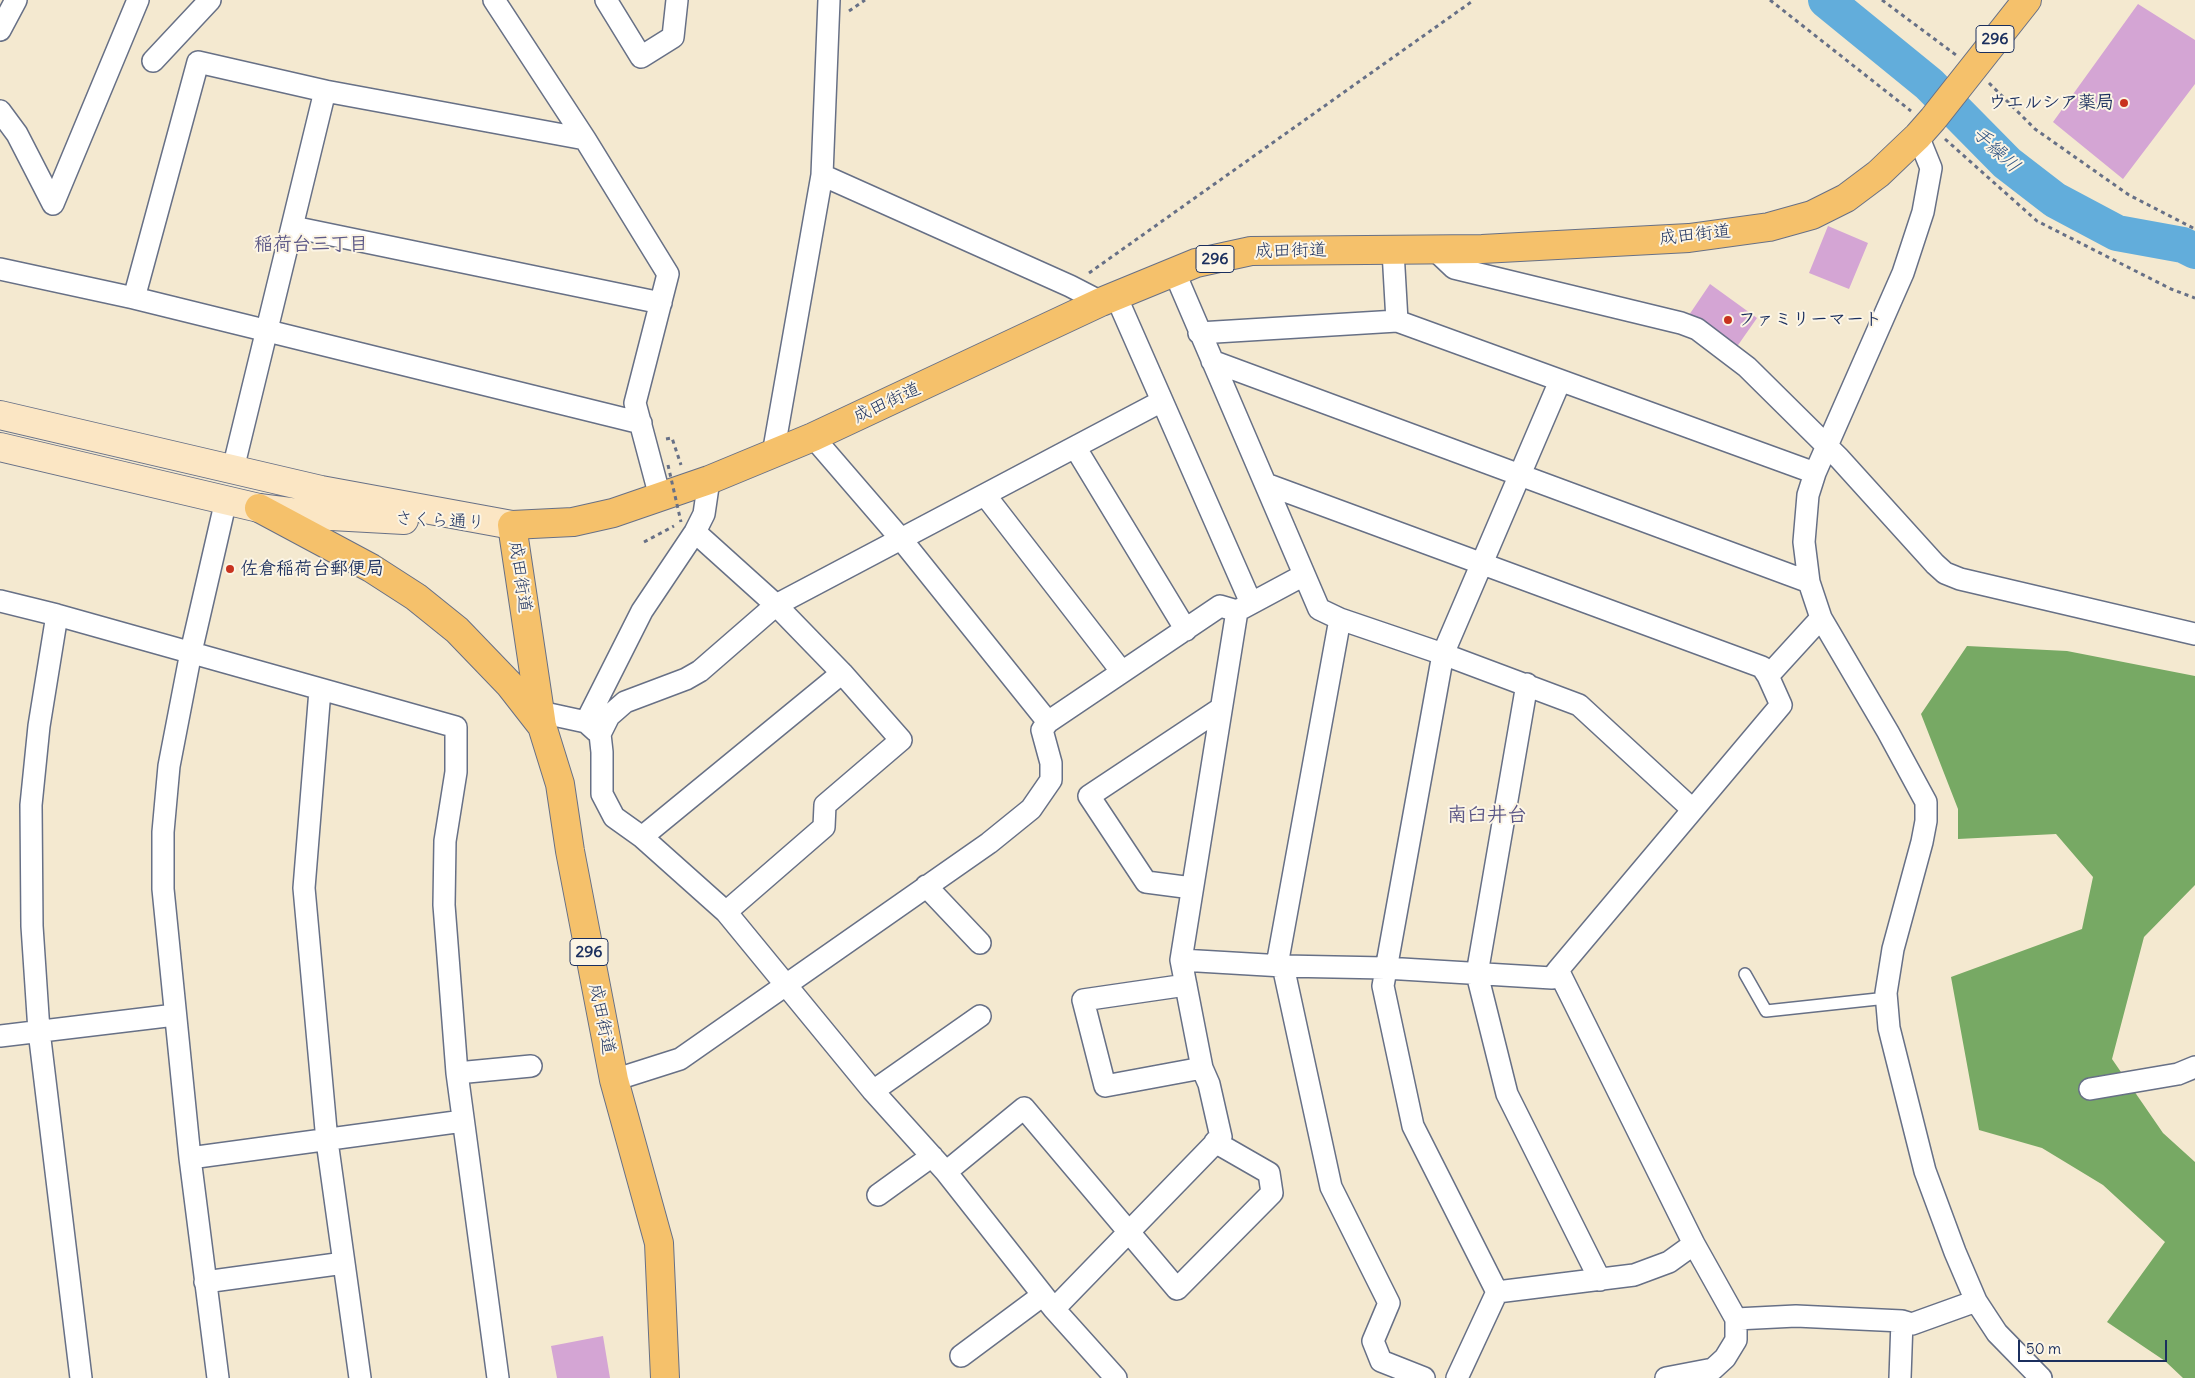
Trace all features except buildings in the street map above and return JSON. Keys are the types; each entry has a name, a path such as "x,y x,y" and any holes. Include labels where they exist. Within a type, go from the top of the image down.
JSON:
{"highway":[{"name":"成田街道","path":"665,1378 659,1243 614,1080 570,851 560,784 541,719 512,525 573,522 613,513 710,480 813,437 1108,299 1196,263 1251,251 1435,250 1689,238 1769,227 1812,215 1846,198 1878,174 1926,126 2027,0"},
{"path":"259,508 371,568 416,596 457,630 541,719"}],"street":[{"path":"0,30 16,0"},
{"path":"0,111 17,134 53,204 138,0"},
{"path":"153,61 210,0"},
{"path":"494,0 585,139 668,274 636,403 660,497"},
{"path":"606,0 641,57 673,37 677,0"},
{"path":"773,454 822,175 829,0"},
{"path":"134,298 198,62 325,91 585,139"},
{"path":"233,469 325,91"},
{"path":"1926,126 1932,168 1923,212 1903,273 1815,473 1808,495 1804,542 1809,582 1821,618 1888,732 1926,802 1926,821 1922,842 1893,949 1887,998 1889,1028 1925,1171 1976,1302 1997,1333 2041,1378"},
{"path":"822,175 1070,286 1108,299 1162,401 1244,607 1220,710 1181,960 1202,1068 1209,1084 1220,1137 1128,1231 1048,1302 961,1356"},
{"path":"293,227 661,303"},
{"path":"1435,250 1454,268 1681,323 1697,329 1747,367 1828,447 1946,573 1960,579 2195,634"},
{"path":"1393,251 1397,321"},
{"path":"0,269 134,298 641,423"},
{"path":"1174,271 1319,609 1340,619 1527,684 1579,705 1692,809"},
{"path":"1200,332 1397,321 1560,382 1815,473"},
{"path":"1212,361 1809,582"},
{"path":"1497,1292 1413,1126 1383,986 1442,654 1560,382"},
{"path":"541,719 593,728 624,702 686,679 700,671 776,605 1162,401"},
{"name":"さくら通り","path":"0,415 321,490 512,525"},
{"path":"813,437 901,539 1048,722"},
{"name":"さくら通り","path":"0,447 259,508 313,515 512,525"},
{"path":"1074,447 1186,630"},
{"path":"710,480 704,514 688,527 642,611 593,728 602,752 602,794 614,816 642,837 726,912 873,1091 946,1172 1048,1302 1116,1378"},
{"path":"1181,960 1385,968 1552,978 1780,705 1768,676 1762,667 1266,484"},
{"path":"985,495 1122,672"},
{"path":"218,1378 190,1158 175,1015 163,889 163,832 169,766 191,652 226,500"},
{"path":"688,527 776,605 842,673 902,740 824,805 824,827 726,912"},
{"path":"614,1080 680,1059 989,843 1031,809 1051,780 1051,763 1042,730 1048,722 1220,606 1244,607 1304,575"},
{"path":"0,601 191,652 456,727 457,766 445,841 444,905 457,1073 498,1378"},
{"path":"57,615 39,726 30,805 32,926 39,1031 81,1378"},
{"path":"1768,676 1821,618"},
{"path":"1340,619 1280,965 1331,1186 1389,1303 1373,1341 1381,1361 1424,1378"},
{"path":"642,837 842,673"},
{"path":"1527,684 1477,974 1507,1094 1600,1280"},
{"path":"320,690 304,888 327,1141 360,1378"},
{"path":"1192,888 1146,882 1089,796 1220,710"},
{"path":"926,886 980,943"},
{"path":"1558,970 1694,1244 1736,1319 1736,1340 1715,1373 1666,1378"},
{"path":"1186,985 1083,1000 1105,1086 1202,1068"},
{"path":"0,1036 175,1015"},
{"path":"873,1091 980,1016"},
{"path":"457,1073 531,1066"},
{"path":"2090,1089 2193,1071"},
{"path":"946,1172 1024,1108 1177,1289 1272,1193 1269,1173 1215,1142"},
{"path":"190,1158 327,1141 463,1121"},
{"path":"878,1196 932,1156"},
{"path":"1497,1292 1634,1275 1669,1262 1694,1244"},
{"path":"205,1282 344,1263"},
{"path":"1457,1378 1497,1292"},
{"path":"1736,1319 1796,1316 1892,1319 1912,1324 1976,1302"},
{"path":"1900,1378 1902,1321"}],"lane":[{"path":"1745,974 1766,1010 1887,998"}],"path":[{"path":"1070,286 1474,0"},
{"path":"1770,0 1926,126 2036,221 2172,289 2195,298"},
{"path":"1882,0 2035,129 2129,195 2195,229"},
{"path":"644,542 688,527 668,465"}],"green space":[{"path":"1967,646 2067,651 2195,676 2195,885 2144,937 2112,1059 2163,1133 2195,1162 2195,1378 2183,1378 2165,1361 2107,1322 2165,1242 2103,1185 2042,1148 1979,1130 1951,977 2082,929 2093,877 2056,834 1958,839 1958,809 1921,714"}],"waterway":[{"name":"手繰川","path":"1826,0 1929,84 2007,163 2055,200 2117,233 2183,245 2195,251"}],"place":[{"name":"ウエルシア薬局","path":"2124,103"},
{"name":"ファミリーマート","path":"1728,320"},
{"name":"佐倉稲荷台郵便局","path":"230,569"}],"district":[{"name":"稲荷台三丁目","path":"311,245"},
{"name":"南臼井台","path":"1487,815"}]}
